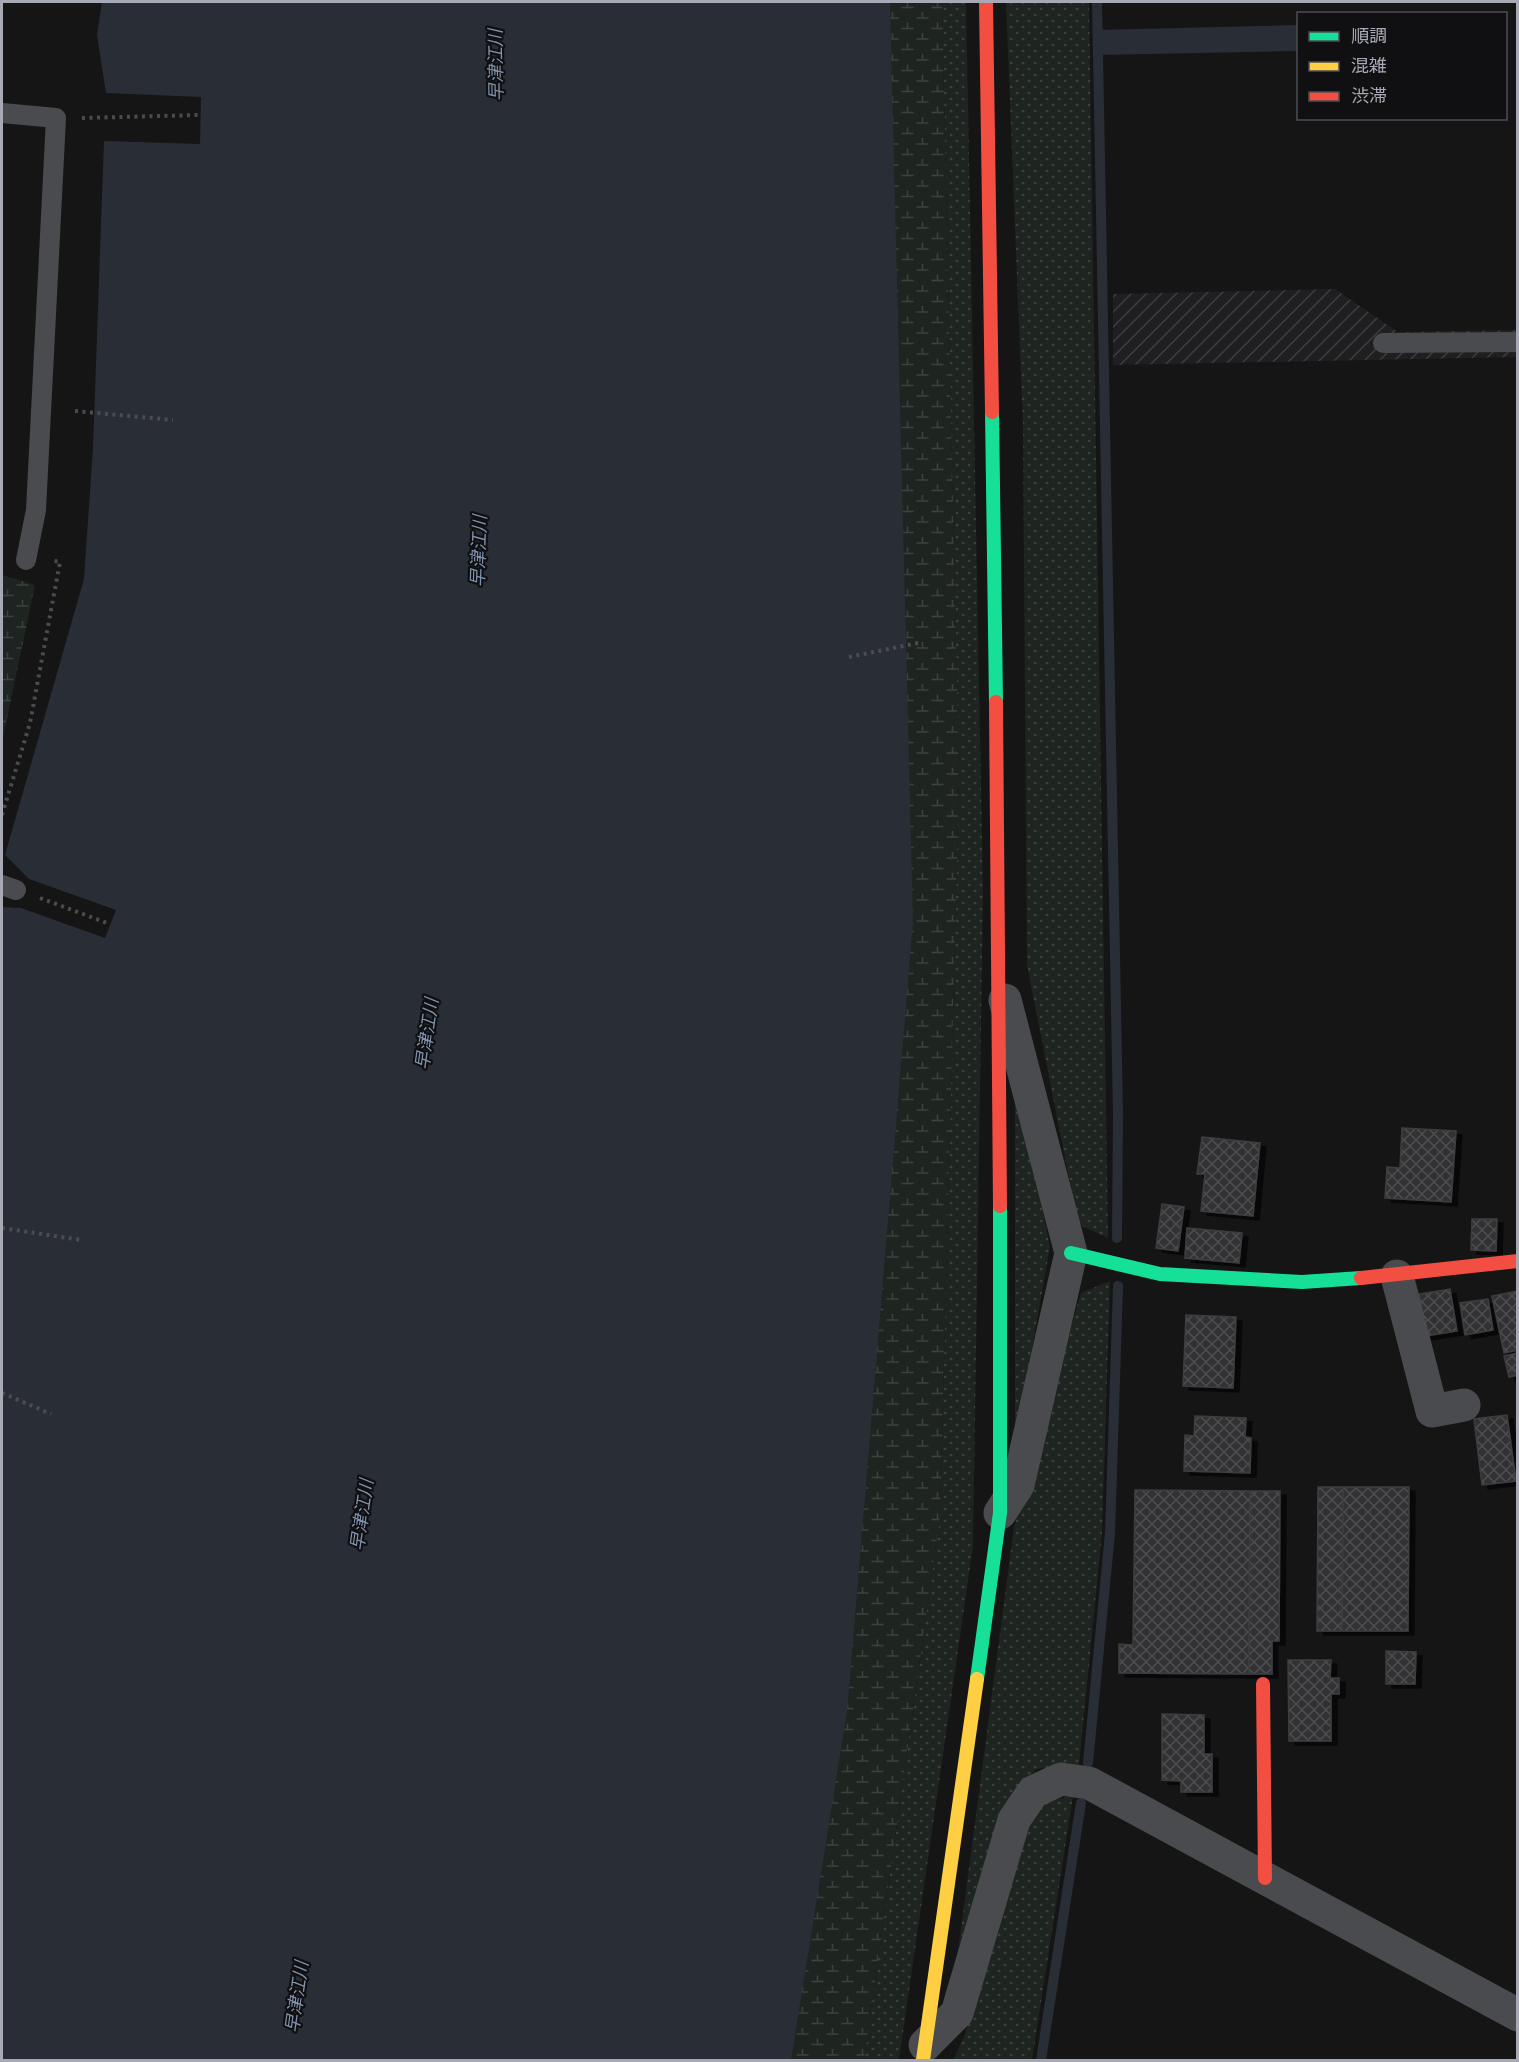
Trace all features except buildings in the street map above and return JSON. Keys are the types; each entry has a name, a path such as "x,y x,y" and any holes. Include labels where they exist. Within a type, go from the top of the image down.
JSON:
{"street":[{"path":"924,2053 1000,1513 1000,980 986,2"},
{"path":"1000,980 1071,1253 1018,1485 1000,1513"},
{"path":"1071,1253 1160,1274 1302,1282 1397,1276 1518,1261"},
{"path":"1397,1276 1432,1411 1464,1405"},
{"path":"1263,1684 1265,1878"},
{"path":"924,2053 957,2013 1014,1821 1033,1792 1061,1779 1089,1783 1518,2015"}],"lane":[{"path":"2,113 56,118 36,510 26,560"},
{"path":"1383,343 1518,342"}],"path":[{"path":"56,118 198,115"},
{"path":"75,411 173,420"},
{"path":"2,815 30,723 60,562 26,560"},
{"path":"849,657 918,643"},
{"path":"9,887 107,923"},
{"path":"2,1228 81,1240"},
{"path":"2,1393 51,1414"}],"shaded area":[{"path":"1335,289 1398,332 1517,330 1517,357 1113,365 1113,294"}],"green space":[{"path":"890,2 942,2 959,781 940,1516 864,2060 753,2060 893,197"},
{"path":"942,2 966,2 983,893 973,1546 899,2060 864,2060 940,1516 959,781"},
{"path":"1006,2 1089,2 1108,1238 1078,1224 1027,965 1023,426"},
{"path":"2,575 35,585 2,742"},
{"path":"1015,1069 1050,1247 1015,1444"},
{"path":"1110,1281 1102,1533 1079,1765 1036,1769 1007,1805 955,1974 1014,1527 1081,1293"},
{"path":"1073,1796 1032,2060 953,2060 964,2037 1023,1835 1044,1802"}],"water":[{"name":"早津江川","path":"102,2 890,2 913,922 847,1712 791,2060 2,2060 2,907 21,908 105,938 116,910 29,879 5,855 84,579 93,448 104,141 200,144 201,97 106,93 97,35"},
{"path":"1297,25 1297,51 1097,55 1096,30"}],"waterway":[{"path":"1097,2 1118,1115 1117,1238"},
{"path":"1088,1763 1110,1533 1118,1286"},
{"path":"1041,2060 1081,1803"}],"traffic: fast":[{"path":"992,412 996,702"},
{"path":"977,1679 1000,1513 1000,1206"},
{"path":"1071,1253 1160,1274 1302,1282 1361,1278"}],"traffic: slow":[{"path":"923,2060 977,1679"}],"traffic: jam":[{"path":"986,2 992,412"},
{"path":"996,702 1000,1206"},
{"path":"1361,1278 1518,1261"},
{"path":"1263,1684 1265,1878"}]}
